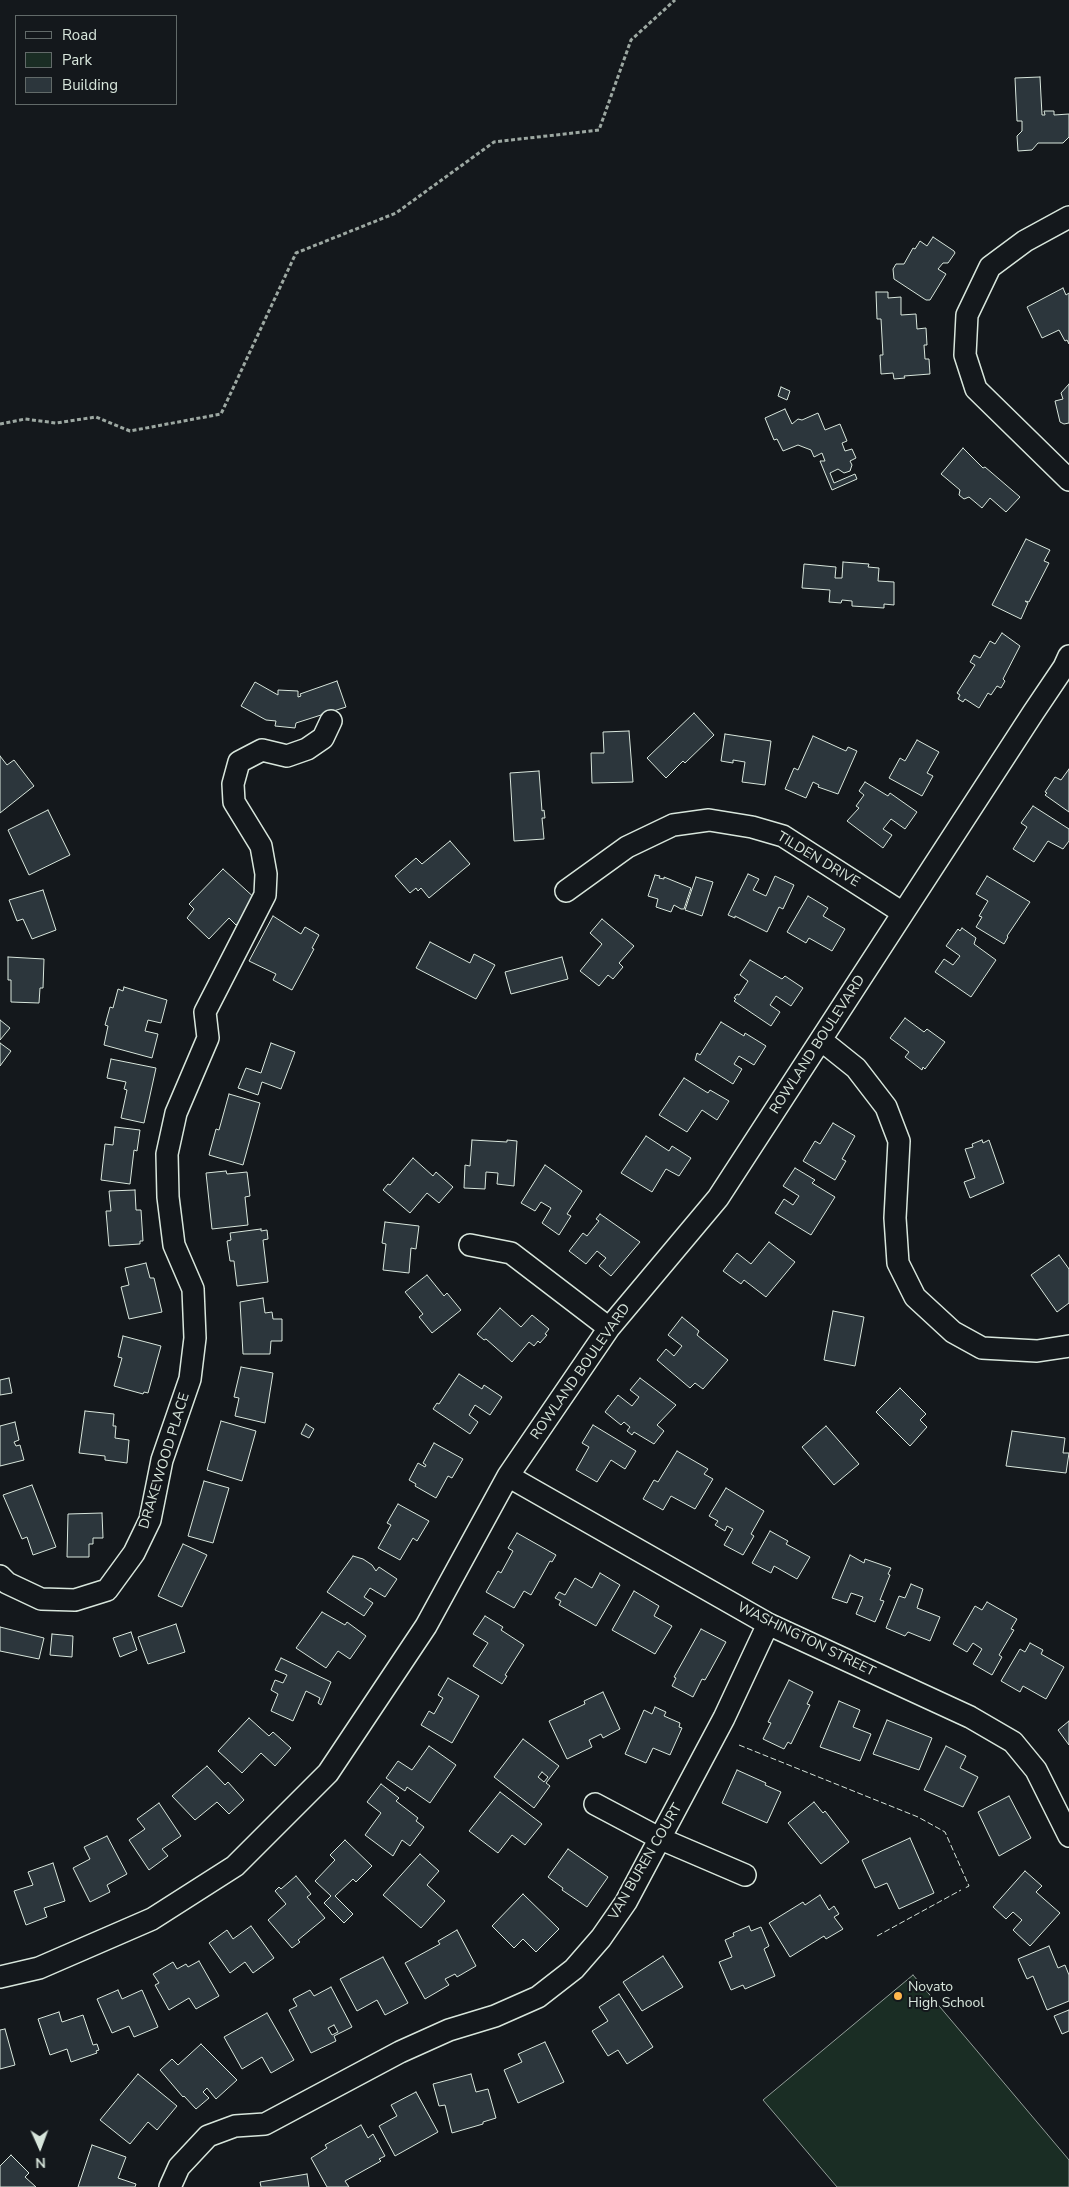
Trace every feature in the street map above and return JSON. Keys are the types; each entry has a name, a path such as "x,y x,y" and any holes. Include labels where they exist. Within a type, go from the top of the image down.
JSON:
{"street":[{"path":"1069,217 1025,241 990,267 967,315 965,355 976,389 1069,480"},
{"name":"ROWLAND BOULEVARD","path":"0,1977 39,1968 152,1919 235,1866 328,1773 426,1626 508,1476 609,1328 718,1198 1064,667 1069,656"},
{"name":"DRAKEWOOD PLACE","path":"0,1576 7,1583 41,1599 76,1600 107,1590 134,1553 150,1520 162,1460 190,1379 194,1338 193,1289 174,1245 168,1196 167,1154 176,1113 208,1038 204,1012 265,895 266,874 261,846 234,802 233,784 239,762 262,750 288,756 307,749 323,738 331,721"},
{"name":"TILDEN DRIVE","path":"566,891 627,847 673,824 709,820 752,826 783,836 903,913"},
{"path":"821,1040 856,1068 886,1107 899,1141 895,1218 898,1263 915,1297 953,1332 982,1348 1037,1351 1069,1346"},
{"path":"470,1245 511,1253 609,1328"},
{"name":"WASHINGTON STREET","path":"508,1476 768,1624 970,1716 1013,1742 1036,1770 1067,1824"},
{"name":"VAN BUREN COURT","path":"170,2187 179,2167 208,2136 236,2126 265,2124 400,2052 450,2030 495,2016 538,1998 574,1970 601,1938 626,1902 724,1718 768,1624"},
{"path":"595,1804 661,1839 745,1875"}],"path":[{"path":"0,424 25,418 56,423 96,417 130,431 221,414 296,252 396,213 494,142 599,130 631,40 675,0"}],"green space":[{"path":"913,1975 1069,2160 1069,2187 837,2187 763,2100"}],"building":[{"path":"1040,77 1042,115 1045,115 1044,111 1054,111 1054,115 1069,114 1069,137 1063,143 1038,143 1032,150 1018,151 1017,136 1022,131 1022,121 1017,121 1015,78"},
{"path":"933,237 955,253 948,263 943,263 938,269 946,274 930,300 926,300 894,279 893,269 896,264 904,264 913,248 915,249 920,241 927,246"},
{"path":"1063,288 1066,295 1069,293 1069,344 1067,340 1065,341 1059,330 1042,338 1027,307"},
{"path":"876,292 888,292 888,298 901,297 901,315 916,314 917,329 926,328 927,345 924,345 925,359 929,359 930,374 904,376 905,378 894,379 893,373 881,374 880,355 883,355 881,319 877,319"},
{"path":"1069,384 1069,423 1064,424 1060,422 1055,401 1063,399 1061,393"},
{"path":"781,387 790,391 787,400 778,396"},
{"path":"785,409 792,424 798,419 802,420 818,413 825,430 840,424 847,441 842,443 845,451 852,449 856,458 850,461 852,465 850,471 844,473 838,469 830,473 834,483 855,474 857,479 832,490 820,461 825,461 822,453 814,457 811,450 798,445 783,451 777,439 774,440 765,418"},
{"path":"963,448 983,468 985,467 1020,497 1006,512 990,498 982,508 969,497 964,499 959,495 960,490 941,474"},
{"path":"1026,539 1050,550 1044,561 1049,563 1029,602 1025,601 1028,603 1021,619 992,605"},
{"path":"843,562 869,564 868,567 879,568 878,581 894,582 894,605 884,604 884,608 852,606 852,601 842,600 841,603 829,602 830,590 802,588 804,564 836,567 835,578 842,578"},
{"path":"1002,633 1020,646 1003,679 1005,681 1001,688 997,686 991,695 988,693 979,708 965,699 963,702 958,699 960,695 957,693 975,665 970,662 974,655 980,658 990,641 995,644"},
{"path":"337,681 346,707 296,723 295,728 275,726 276,721 266,720 241,706 255,682 278,695 278,690 298,691 298,697 301,696 300,694"},
{"path":"694,713 714,735 685,763 683,761 666,778 647,758"},
{"path":"629,731 633,782 592,783 591,753 604,753 603,732"},
{"path":"725,734 771,741 765,785 742,782 745,762 721,761"},
{"path":"813,736 846,751 848,747 857,751 838,794 818,787 819,785 813,782 806,798 785,789 794,768 798,770"},
{"path":"917,740 939,752 927,773 933,776 922,796 889,778 900,758 905,761"},
{"path":"0,756 7,765 14,760 34,786 0,813"},
{"path":"1069,769 1069,812 1045,795 1047,793 1045,792 1055,777 1061,780"},
{"path":"539,771 542,811 544,810 545,818 542,818 544,839 514,841 510,773"},
{"path":"865,782 888,796 890,793 917,812 905,829 891,819 883,829 892,835 883,848 847,821 859,808 856,806 864,795 859,791"},
{"path":"1033,806 1069,829 1069,841 1063,849 1048,841 1034,862 1013,849 1027,827 1021,823"},
{"path":"48,810 70,855 29,875 8,830"},
{"path":"450,841 470,864 429,898 421,888 418,891 416,888 410,893 395,876 416,858 422,864"},
{"path":"223,869 258,901 236,925 229,918 209,939 187,918 194,909 189,904"},
{"path":"748,874 759,879 753,890 766,896 775,876 794,885 783,909 779,907 767,932 735,916 735,918 728,915"},
{"path":"655,875 691,888 684,909 674,905 671,912 656,907 658,899 648,896"},
{"path":"987,876 1030,902 1007,936 1004,944 976,927 982,917 979,916 988,901 976,894"},
{"path":"696,877 713,882 702,916 685,910"},
{"path":"43,890 56,930 32,939 23,919 17,921 9,900"},
{"path":"808,896 828,908 823,916 845,929 832,951 809,938 806,943 787,932"},
{"path":"273,916 301,934 305,927 319,935 312,948 314,949 292,990 273,980 276,974 249,961"},
{"path":"602,919 634,946 619,963 623,967 613,979 608,975 599,986 580,971 602,944 590,933"},
{"path":"962,928 976,938 974,944 996,960 971,997 935,972 944,959 953,965 960,956 946,946 958,929 960,931"},
{"path":"430,942 470,963 474,954 495,965 476,999 416,968"},
{"path":"8,957 44,959 43,988 40,988 39,1003 11,1002 11,980 8,980"},
{"path":"562,957 568,979 511,994 505,972"},
{"path":"750,960 782,979 785,976 803,988 791,1006 776,996 770,1005 780,1012 771,1026 734,1001 736,999 734,998 737,994 739,995 748,981 740,975"},
{"path":"124,987 167,1000 161,1023 148,1020 145,1031 158,1034 152,1058 104,1045 108,1026 105,1025 110,1007 113,1008 118,989 123,991"},
{"path":"905,1018 924,1032 927,1029 945,1042 925,1069 923,1067 922,1070 905,1057 909,1052 890,1038"},
{"path":"0,1020 10,1028 0,1040"},
{"path":"721,1022 744,1036 745,1033 766,1046 754,1065 739,1056 734,1064 742,1069 733,1084 695,1060 697,1053 700,1055"},
{"path":"0,1043 11,1051 0,1066"},
{"path":"271,1043 295,1052 281,1089 262,1082 258,1095 238,1088 246,1068 261,1073"},
{"path":"111,1059 156,1068 144,1123 121,1118 127,1090 124,1089 126,1082 107,1078"},
{"path":"684,1078 708,1093 710,1090 729,1101 717,1120 702,1110 687,1132 659,1115"},
{"path":"229,1094 260,1103 243,1165 209,1155 216,1129 219,1130"},
{"path":"833,1123 855,1136 842,1159 846,1161 835,1180 803,1161 815,1141 820,1144"},
{"path":"115,1127 140,1130 137,1151 134,1150 130,1184 101,1180 105,1144 113,1145"},
{"path":"646,1136 669,1151 672,1146 691,1158 679,1176 666,1169 652,1192 621,1173"},
{"path":"472,1140 517,1141 514,1186 497,1184 498,1173 486,1172 485,1189 464,1188 465,1165 470,1166"},
{"path":"982,1140 983,1143 989,1140 1004,1183 970,1198 964,1182 975,1178 965,1149 973,1147 972,1144"},
{"path":"413,1158 433,1176 436,1172 453,1187 439,1203 427,1193 410,1213 383,1190 388,1184 390,1185"},
{"path":"545,1165 582,1191 567,1214 571,1216 559,1235 542,1223 551,1208 541,1202 535,1211 521,1203"},
{"path":"795,1168 815,1180 812,1183 835,1197 811,1235 775,1213 784,1199 793,1205 799,1196 783,1186"},
{"path":"226,1171 227,1174 247,1172 250,1196 245,1197 248,1225 212,1229 206,1173"},
{"path":"135,1190 136,1210 141,1210 143,1241 140,1241 140,1244 109,1246 106,1211 111,1211 109,1191"},
{"path":"600,1214 640,1242 611,1276 599,1266 606,1258 597,1251 586,1264 569,1251 583,1233 587,1236 599,1221 596,1219"},
{"path":"385,1222 419,1226 416,1249 411,1248 409,1273 383,1270 386,1244 382,1243"},
{"path":"261,1229 261,1231 267,1230 268,1239 263,1240 268,1282 237,1286 234,1261 230,1261 227,1241 231,1240 230,1233"},
{"path":"769,1242 795,1262 766,1297 744,1280 741,1284 723,1271 737,1253 751,1264"},
{"path":"1059,1255 1069,1269 1069,1303 1057,1312 1031,1275"},
{"path":"146,1263 150,1278 154,1278 162,1312 129,1319 121,1287 129,1285 125,1268"},
{"path":"427,1275 444,1296 447,1293 461,1310 432,1333 419,1317 423,1314 405,1292"},
{"path":"263,1298 265,1313 272,1312 273,1319 282,1319 282,1341 271,1341 270,1354 243,1354 240,1302"},
{"path":"500,1308 521,1327 532,1315 549,1329 545,1334 547,1335 540,1343 538,1341 534,1346 529,1342 512,1362 486,1339 484,1340 477,1334"},
{"path":"833,1311 864,1317 855,1366 824,1360"},
{"path":"682,1317 699,1331 697,1335 728,1360 703,1389 695,1383 690,1388 657,1360 666,1349 674,1356 682,1346 668,1335"},
{"path":"123,1336 161,1346 148,1393 144,1392 143,1394 114,1386 122,1358 118,1357"},
{"path":"241,1367 273,1373 265,1423 235,1416 239,1398 234,1397"},
{"path":"459,1374 482,1389 484,1385 502,1397 490,1415 475,1405 469,1415 478,1422 470,1434 433,1409 437,1403 439,1404"},
{"path":"9,1378 12,1393 0,1395 0,1380"},
{"path":"640,1378 676,1405 657,1425 664,1431 654,1444 634,1432 632,1435 627,1431 630,1427 624,1422 621,1425 605,1412 618,1395 632,1406 639,1397 630,1390"},
{"path":"900,1388 926,1414 920,1420 927,1427 910,1446 876,1412"},
{"path":"85,1411 114,1414 115,1438 129,1440 127,1463 105,1460 105,1456 79,1453"},
{"path":"221,1421 256,1431 242,1481 207,1470"},
{"path":"15,1422 19,1440 14,1442 16,1446 20,1445 24,1460 0,1466 0,1426"},
{"path":"306,1424 314,1429 309,1438 301,1434"},
{"path":"593,1425 636,1451 625,1469 611,1460 597,1482 576,1470 589,1447 582,1443"},
{"path":"826,1426 859,1464 834,1485 802,1447"},
{"path":"1012,1431 1065,1438 1063,1453 1069,1453 1066,1473 1006,1466"},
{"path":"434,1443 463,1459 452,1478 448,1476 436,1498 415,1486 416,1484 409,1480 418,1463 425,1467 426,1465 423,1463"},
{"path":"677,1451 708,1469 704,1474 713,1479 695,1509 671,1496 663,1510 643,1499 654,1480 658,1482"},
{"path":"204,1481 229,1488 213,1543 188,1536"},
{"path":"32,1485 56,1547 33,1555 27,1537 22,1539 3,1495"},
{"path":"726,1488 764,1511 751,1534 754,1536 743,1555 724,1545 733,1529 727,1526 725,1531 715,1525 718,1521 709,1516"},
{"path":"398,1504 429,1521 417,1541 413,1538 400,1560 378,1548 391,1525 387,1523"},
{"path":"102,1513 103,1538 93,1538 93,1544 89,1544 89,1557 67,1557 68,1514"},
{"path":"770,1531 788,1541 786,1544 810,1557 797,1579 774,1566 771,1573 752,1563"},
{"path":"517,1533 556,1555 552,1562 550,1561 531,1595 524,1591 514,1608 486,1592 498,1571 501,1573 513,1551 508,1548"},
{"path":"183,1544 207,1555 182,1607 158,1596"},
{"path":"850,1555 864,1563 865,1559 891,1568 880,1600 884,1601 875,1622 856,1614 863,1597 851,1593 847,1603 832,1598"},
{"path":"353,1556 363,1559 372,1565 376,1571 379,1567 397,1579 385,1597 370,1588 364,1597 373,1603 364,1616 327,1592"},
{"path":"600,1573 620,1585 596,1626 559,1605 561,1601 555,1598 559,1592 565,1595 575,1578 592,1588"},
{"path":"911,1584 923,1589 917,1608 940,1617 930,1641 908,1632 905,1636 886,1628 899,1596 905,1598"},
{"path":"634,1591 659,1606 654,1616 672,1626 655,1654 612,1630"},
{"path":"987,1602 1017,1619 1011,1629 1014,1630 999,1655 1002,1657 992,1675 973,1664 982,1649 973,1643 967,1652 953,1644 975,1606 982,1610"},
{"path":"322,1612 345,1625 347,1622 366,1636 350,1659 338,1651 326,1668 296,1648"},
{"path":"485,1616 503,1627 501,1630 524,1645 505,1675 507,1676 502,1684 473,1666 488,1643 473,1634"},
{"path":"176,1624 185,1652 148,1664 138,1637"},
{"path":"0,1627 44,1638 39,1659 0,1651"},
{"path":"701,1629 726,1642 705,1680 702,1679 693,1697 672,1686 676,1678 674,1677"},
{"path":"131,1632 137,1650 120,1657 113,1638"},
{"path":"52,1634 73,1636 72,1657 50,1655"},
{"path":"1030,1643 1043,1650 1041,1654 1064,1667 1046,1699 1023,1686 1020,1692 1001,1681 1020,1649 1025,1652"},
{"path":"281,1658 331,1682 321,1705 318,1703 320,1698 306,1691 293,1721 271,1711 278,1694 271,1690 275,1680 283,1683 287,1675 275,1670"},
{"path":"448,1678 479,1696 452,1743 421,1725 429,1711 434,1714 443,1698 438,1695"},
{"path":"789,1680 813,1692 807,1704 810,1705 791,1744 788,1742 784,1749 763,1739 771,1723 768,1722"},
{"path":"603,1692 620,1729 603,1738 601,1734 589,1740 592,1747 567,1759 549,1721 585,1704 584,1701"},
{"path":"839,1701 860,1710 853,1727 871,1734 860,1761 820,1747"},
{"path":"655,1707 666,1712 664,1716 680,1723 679,1727 682,1728 670,1755 653,1748 646,1763 625,1754 644,1710 652,1714"},
{"path":"249,1718 269,1736 273,1732 291,1748 275,1766 261,1753 242,1773 218,1751"},
{"path":"887,1720 932,1738 919,1770 873,1754"},
{"path":"1069,1721 1069,1745 1058,1730"},
{"path":"523,1739 559,1766 546,1783 550,1786 534,1808 494,1777","holes":["542,1772 548,1777 544,1782 538,1777"]},
{"path":"429,1746 456,1765 430,1803 407,1787 405,1791 386,1778 398,1761 412,1770"},
{"path":"946,1746 966,1756 960,1768 978,1777 963,1807 924,1790"},
{"path":"207,1766 225,1785 228,1782 244,1800 229,1814 217,1802 195,1820 172,1796"},
{"path":"737,1770 781,1792 767,1823 722,1803"},
{"path":"381,1784 399,1798 396,1801 418,1818 416,1821 424,1827 410,1846 402,1840 393,1856 365,1835 381,1813 367,1802"},
{"path":"500,1792 542,1824 525,1845 512,1835 498,1853 469,1831"},
{"path":"1009,1796 1031,1838 999,1856 978,1812"},
{"path":"814,1802 823,1813 825,1811 849,1842 821,1864 788,1823"},
{"path":"159,1803 181,1836 162,1849 168,1856 149,1870 129,1840 145,1829 137,1819"},
{"path":"107,1836 127,1874 107,1885 110,1892 90,1902 73,1868 90,1859 84,1847"},
{"path":"910,1838 934,1893 899,1909 887,1883 875,1888 862,1860"},
{"path":"345,1840 372,1866 356,1882 353,1879 335,1896 353,1914 344,1923 324,1903 331,1896 315,1881 335,1860 330,1855"},
{"path":"568,1849 608,1877 587,1907 562,1890 563,1888 548,1877"},
{"path":"420,1854 439,1871 427,1885 445,1901 421,1928 383,1895"},
{"path":"53,1863 65,1901 44,1908 47,1917 26,1925 14,1891 33,1885 28,1872"},
{"path":"1025,1871 1042,1886 1036,1892 1060,1913 1030,1946 1013,1930 1022,1920 1013,1912 1006,1919 993,1907"},
{"path":"296,1876 311,1894 307,1897 325,1918 298,1940 300,1942 292,1948 268,1920 286,1904 275,1891 279,1887 281,1889"},
{"path":"523,1894 559,1929 536,1952 523,1939 514,1948 492,1926"},
{"path":"820,1895 829,1910 834,1906 839,1914 834,1917 843,1929 826,1939 824,1936 790,1957 769,1923 803,1902 805,1905"},
{"path":"251,1926 274,1958 253,1973 245,1962 230,1973 209,1943 227,1930 233,1939"},
{"path":"749,1926 751,1931 761,1927 769,1946 764,1949 775,1976 745,1989 743,1985 731,1990 719,1962 732,1957 725,1940 734,1936 733,1933"},
{"path":"457,1930 476,1966 457,1977 455,1974 445,1979 449,1985 425,1999 405,1963 440,1944 438,1941"},
{"path":"1049,1946 1058,1968 1065,1965 1069,1975 1069,2001 1047,2010 1033,1976 1027,1979 1018,1959"},
{"path":"663,1956 683,1987 642,2011 623,1982"},
{"path":"383,1957 408,2003 385,2015 377,2000 357,2011 340,1979"},
{"path":"199,1961 219,1996 196,2009 189,1998 169,2010 155,1985 159,1983 153,1974 173,1962 177,1969 186,1964 188,1967"},
{"path":"331,1987 352,2027 334,2036 336,2041 311,2053 289,2010 297,2006 293,1999 310,1990 314,1996","holes":["334,2025 338,2032 332,2035 328,2028"]},
{"path":"118,1990 122,1999 142,1990 158,2027 134,2037 129,2026 112,2033 97,1999"},
{"path":"619,1994 653,2047 627,2064 618,2050 608,2056 592,2031 608,2021 599,2007"},
{"path":"1069,2010 1069,2031 1062,2034 1054,2016"},
{"path":"59,2012 62,2022 83,2015 93,2045 97,2044 99,2050 96,2051 97,2053 71,2062 67,2049 50,2055 38,2019"},
{"path":"267,2013 294,2060 271,2073 262,2057 242,2069 224,2037"},
{"path":"5,2029 15,2065 0,2069 0,2030"},
{"path":"545,2042 564,2082 518,2103 504,2070 522,2062 518,2054"},
{"path":"201,2044 237,2080 216,2099 207,2088 203,2092 209,2098 196,2109 160,2070 172,2059 178,2065"},
{"path":"138,2074 177,2106 157,2130 148,2122 130,2144 100,2120"},
{"path":"471,2074 476,2092 488,2089 496,2118 452,2133 445,2105 439,2106 433,2084"},
{"path":"416,2092 438,2132 395,2156 379,2126 397,2116 391,2105"},
{"path":"361,2125 368,2138 373,2134 385,2156 379,2159 381,2161 345,2181 349,2187 327,2187 311,2158 327,2148 325,2145"},
{"path":"92,2145 126,2157 118,2178 136,2184 135,2187 78,2187"},
{"path":"11,2155 29,2173 25,2177 36,2187 0,2187 0,2166"},
{"path":"307,2174 309,2187 261,2187 260,2182"}],"fence":[{"path":"739,1745 918,1817 945,1832 969,1886 965,1888"},
{"path":"877,1936 961,1890"}],"place":[{"name":"Novato High School","path":"898,1996"}]}
